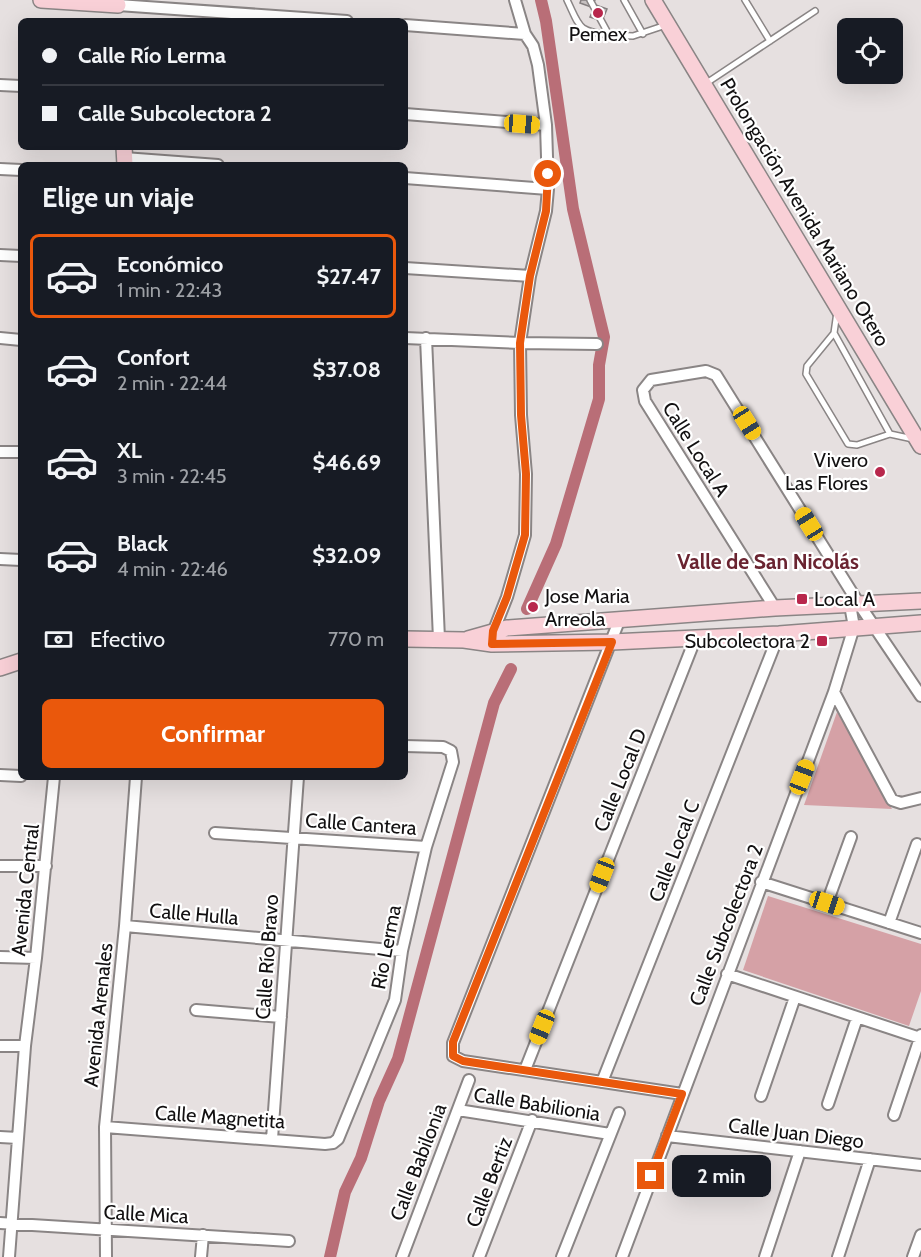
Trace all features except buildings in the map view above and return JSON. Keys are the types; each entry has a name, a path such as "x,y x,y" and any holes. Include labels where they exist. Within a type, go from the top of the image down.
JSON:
{"main road":[{"path":"41,0 118,2 119,18"},
{"name":"Prolongación Avenida Mariano Otero","path":"653,0 919,443"},
{"path":"408,639 465,640 619,621 775,608 921,601"},
{"path":"492,638 612,642 778,634 921,623"},
{"path":"0,668 18,663"}],"street":[{"path":"492,638 518,563 526,520 520,343 530,276 544,222 548,189 546,125 538,65 533,46 525,34 515,0"},
{"path":"118,2 311,18"},
{"path":"408,25 525,34"},
{"path":"0,85 18,86"},
{"path":"408,114 546,125"},
{"path":"124,157 183,162"},
{"path":"0,168 18,170"},
{"path":"408,178 548,189"},
{"path":"0,255 18,256"},
{"path":"408,268 530,276"},
{"path":"0,338 18,340"},
{"path":"408,338 597,344"},
{"path":"426,338 439,639"},
{"name":"Calle Local A","path":"775,608 645,401 644,390 651,380 706,371 716,375 855,604"},
{"path":"0,452 18,452"},
{"path":"0,559 18,560"},
{"path":"855,604 875,627 921,696"},
{"name":"Calle Subcolectora 2","path":"622,1257 834,692 854,627 855,604"},
{"path":"619,621 453,1042 453,1056 463,1061 682,1094"},
{"name":"Calle Local C","path":"602,1082 778,634"},
{"name":"Calle Local D","path":"525,1070 696,637"},
{"path":"834,692 892,800 901,803 921,798"},
{"name":"Río Lerma","path":"333,1143 338,1139 395,1000 402,951 426,847 453,762 452,751 443,747 408,746"},
{"path":"0,775 18,776"},
{"name":"Avenida Central","path":"9,1257 6,1223 18,1138 25,1046 54,780"},
{"name":"Avenida Arenales","path":"106,1257 105,1127 125,926 136,780"},
{"name":"Calle Río Bravo","path":"272,1139 298,780"},
{"name":"Calle Cantera","path":"215,833 426,847"},
{"path":"827,903 851,837"},
{"path":"889,923 917,844"},
{"path":"0,866 46,866"},
{"path":"761,882 921,933"},
{"name":"Calle Hulla","path":"125,926 402,951"},
{"path":"0,957 36,958"},
{"path":"727,974 857,1018 920,1036 894,1115"},
{"path":"761,1096 795,997"},
{"path":"196,1010 281,1017"},
{"path":"828,1104 857,1018"},
{"path":"0,1046 25,1046"},
{"name":"Calle Babilonia","path":"402,1257 469,1080"},
{"name":"Calle Babilionia","path":"458,1110 610,1134"},
{"path":"562,1257 620,1113"},
{"name":"Calle Bertiz","path":"479,1257 532,1120"},
{"name":"Calle Magnetita","path":"105,1127 333,1143"},
{"name":"Calle Juan Diego","path":"666,1136 921,1165"},
{"path":"0,1137 18,1138"},
{"path":"765,1257 800,1151"},
{"path":"838,1257 870,1159"},
{"name":"Calle Mica","path":"6,1223 290,1241"},
{"path":"201,1257 203,1235"},
{"path":"913,1257 921,1235"}],"lane":[{"path":"567,0 581,29 590,33 633,36 668,25"},
{"path":"590,0 609,35"},
{"path":"624,0 643,34"},
{"path":"745,0 770,41"},
{"path":"704,85 815,11"},
{"path":"838,308 834,333 807,366 806,374 848,444 857,445 890,434 919,443"},
{"path":"834,333 890,434"}],"shaded area":[{"path":"837,712 892,809 804,805"},
{"path":"768,896 921,944 921,991 909,1026 743,970"}],"waterway":[{"path":"527,609 556,544 599,399 599,365 604,337 573,209 541,0"},
{"path":"330,1257 345,1192 361,1158 379,1101 398,1059 494,703 511,669"}],"place":[{"name":"Pemex","path":"598,13"},
{"name":"Vivero Las Flores","path":"880,472"},
{"name":"Local A","path":"802,599"},
{"name":"Jose Maria Arreola","path":"533,607"},
{"name":"Subcolectora 2","path":"822,641"}],"district":[{"name":"Valle de San Nicolás","path":"768,561"}],"route":[{"path":"548,174 546,211 530,276 520,343 521,415 526,474 525,535 507,597 493,631 492,644 612,642 453,1042 453,1056 463,1061 682,1094 651,1176"}]}
